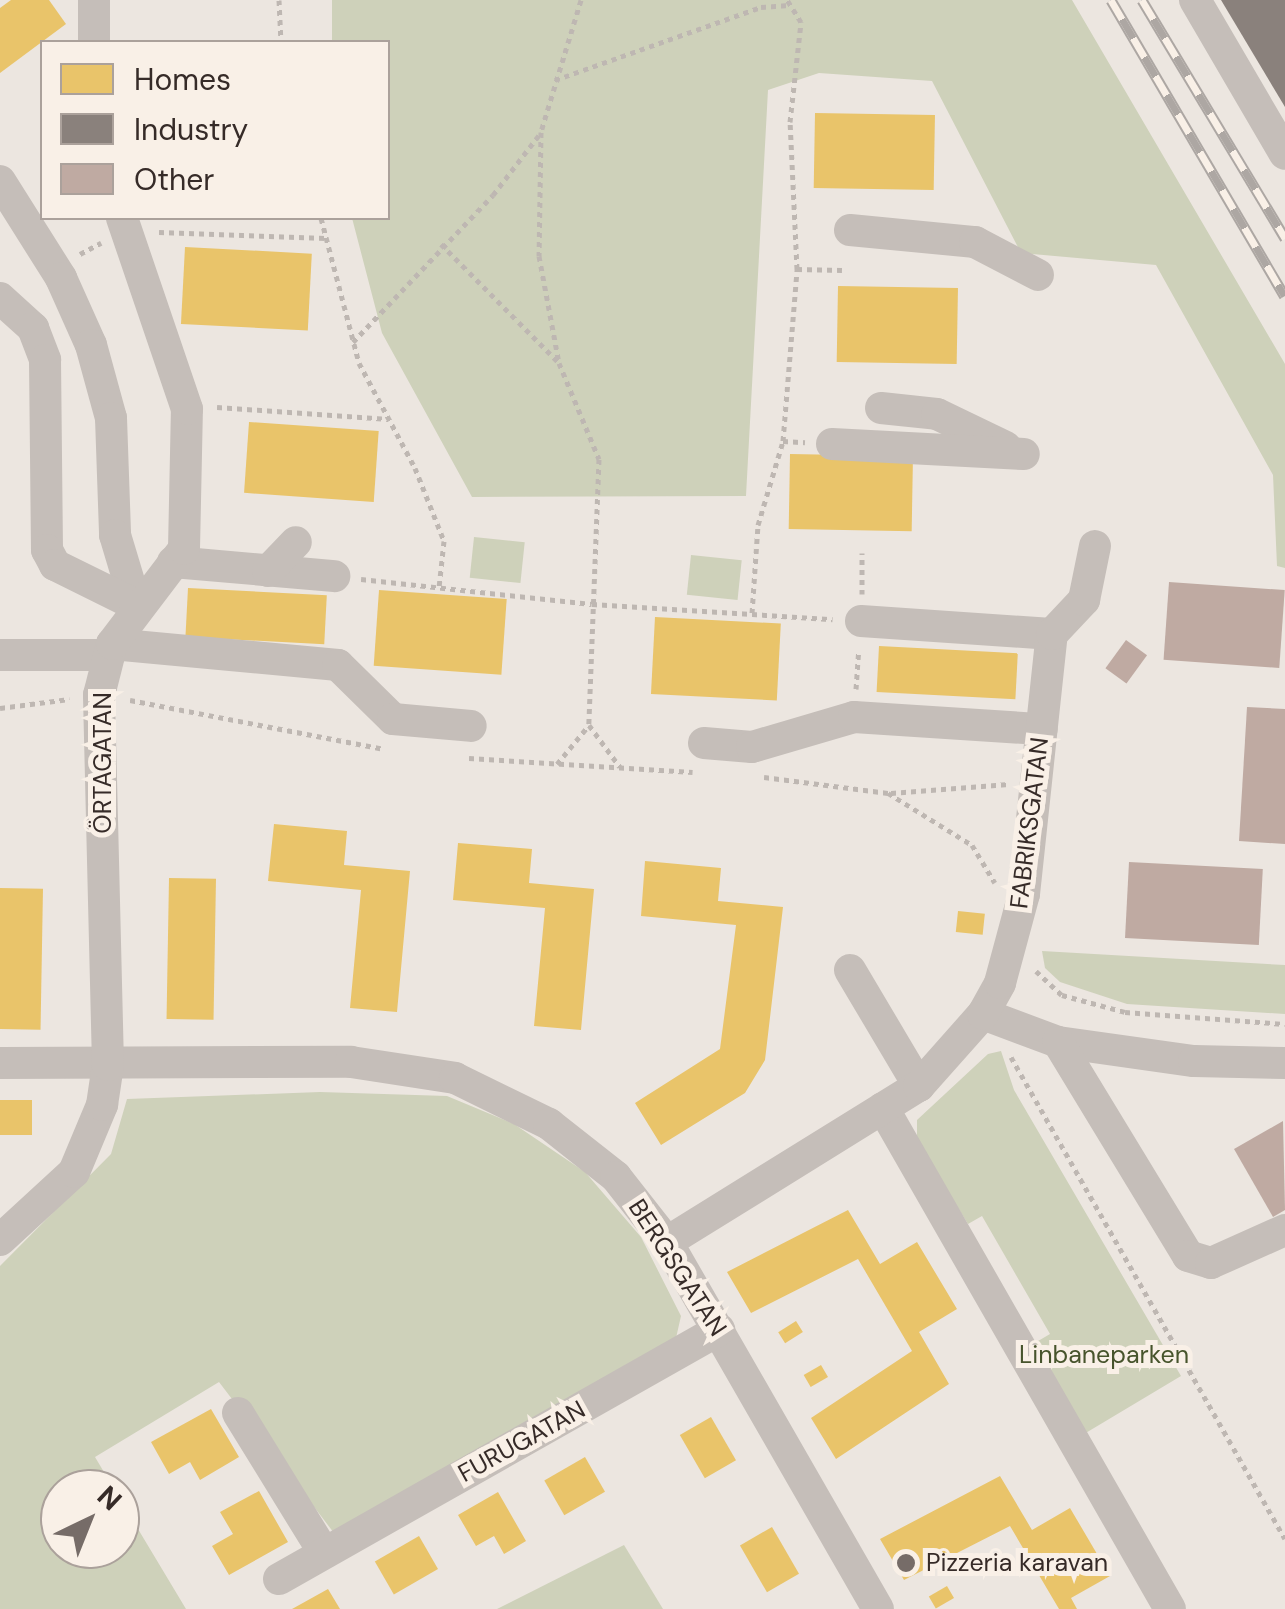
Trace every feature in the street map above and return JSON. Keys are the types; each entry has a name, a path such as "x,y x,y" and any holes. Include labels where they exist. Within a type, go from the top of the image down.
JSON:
{"street":[{"path":"94,0 94,40"},
{"path":"1195,0 1285,154"},
{"path":"0,181 54,268 91,344 111,418 115,535 136,605"},
{"name":"ÖRTAGATAN","path":"0,1240 74,1172 102,1105 108,1065 99,695 110,650 136,605 184,549 187,409 124,224"},
{"path":"850,230 976,242 1038,275"},
{"path":"0,298 33,328 45,360 47,550 55,565 136,605"},
{"path":"832,444 1024,454 937,414 881,408"},
{"path":"268,570 296,542"},
{"path":"861,621 1052,634 1084,600 1094,546"},
{"path":"173,562 334,576"},
{"name":"FABRIKSGATAN","path":"666,1242 919,1086 998,1020 1024,894 1052,634"},
{"path":"0,656 110,650 338,665 393,719 468,742"},
{"path":"701,758 854,717 1042,730"},
{"path":"850,970 919,1086"},
{"path":"998,1020 1058,1042 1194,1061 1285,1063"},
{"path":"1058,1042 1188,1256 1211,1262 1285,1230"},
{"name":"BERGSGATAN","path":"0,1063 352,1062 455,1078 558,1130 616,1177 666,1242 878,1609"},
{"path":"883,1108 1170,1609"},
{"name":"FURUGATAN","path":"279,1579 719,1330"},
{"path":"238,1413 324,1554"}],"path":[{"path":"279,0 281,40"},
{"path":"558,764 589,725 599,458 558,363 538,256 541,132 581,0"},
{"path":"555,80 761,7 789,2 801,22 790,122 797,269 783,441 758,525 752,612"},
{"path":"354,342 440,244 493,194 541,132"},
{"path":"321,220 354,342 444,541 440,588"},
{"path":"54,268 124,224 326,238"},
{"path":"440,244 558,363"},
{"path":"797,269 842,270"},
{"path":"187,409 388,419"},
{"path":"854,717 862,553"},
{"path":"334,576 592,604 861,621"},
{"path":"0,708 99,695 390,750"},
{"path":"589,725 620,768"},
{"path":"468,742 558,764 620,768 701,758"},
{"path":"754,776 888,793 984,790 1037,772"},
{"path":"888,793 972,845 1004,896"},
{"path":"1010,951 1027,953 1037,973 1078,1000 1125,1012 1285,1024"},
{"path":"998,1020 1025,1087 1285,1538"}],"green space":[{"path":"332,0 1072,0 1285,364 1285,568 1277,566 1273,475 1156,265 1021,253 932,81 819,73 768,90 746,496 472,497 382,333 353,220 390,220 390,40 332,40"},
{"path":"474,537 525,542 520,583 470,578"},
{"path":"691,555 742,560 738,600 687,595"},
{"path":"1042,951 1285,965 1285,1014 1127,1004 1060,982 1045,968"},
{"name":"Linbaneparken","path":"1001,1051 1014,1090 1181,1376 1084,1434 1033,1344 1050,1334 982,1216 968,1224 917,1141 917,1120 988,1054"},
{"path":"320,1092 447,1096 514,1124 585,1172 641,1237 681,1316 676,1338 337,1537 219,1382 95,1457 102,1469 40,1469 40,1569 140,1569 140,1532 186,1609 0,1609 0,1266 111,1154 127,1099"},
{"path":"624,1545 663,1609 497,1609"}],"building: Homes":[{"path":"11,0 49,0 66,24 0,73 0,8"},
{"path":"815,113 935,115 934,190 814,188"},
{"path":"185,247 312,254 308,331 181,324"},
{"path":"838,286 958,288 957,364 837,362"},
{"path":"249,422 379,431 374,502 244,493"},
{"path":"790,454 913,456 912,531 789,529"},
{"path":"188,588 327,595 324,644 185,637"},
{"path":"379,590 507,599 501,675 374,666"},
{"path":"655,617 781,624 777,700 651,694"},
{"path":"879,646 1018,653 1015,699 877,692"},
{"path":"274,824 347,831 344,865 410,871 397,1012 350,1008 361,890 268,881"},
{"path":"458,843 532,849 529,883 594,889 581,1030 534,1026 545,908 453,900"},
{"path":"645,861 721,868 718,901 783,907 765,1060 745,1093 661,1145 635,1103 720,1049 736,925 641,916"},
{"path":"169,878 216,879 214,1020 167,1019"},
{"path":"0,888 43,889 41,1030 0,1029"},
{"path":"958,911 985,914 983,935 956,932"},
{"path":"0,1100 32,1100 32,1135 0,1135"},
{"path":"848,1210 880,1264 917,1242 957,1309 919,1332 949,1384 836,1459 811,1418 912,1351 858,1259 751,1313 727,1272"},
{"path":"796,1321 803,1332 785,1343 778,1332"},
{"path":"821,1365 828,1377 811,1387 804,1375"},
{"path":"211,1409 239,1457 200,1480 190,1462 169,1474 151,1442"},
{"path":"711,1417 736,1460 705,1478 680,1435"},
{"path":"585,1457 605,1492 564,1515 544,1480"},
{"path":"1000,1476 1032,1530 1070,1508 1110,1576 1071,1598 1077,1609 1059,1609 1010,1526 904,1580 880,1539"},
{"path":"259,1491 288,1542 229,1575 212,1546 233,1534 220,1512"},
{"path":"498,1492 526,1541 504,1554 494,1536 476,1546 458,1515"},
{"path":"772,1527 799,1574 767,1592 740,1546"},
{"path":"419,1536 438,1569 394,1594 375,1562"},
{"path":"947,1586 954,1598 936,1609 929,1596"},
{"path":"328,1589 340,1609 292,1609"}],"building: Industry":[{"path":"1221,0 1285,0 1285,107"}],"building: Other":[{"path":"1169,582 1285,590 1279,668 1164,660"},
{"path":"1126,640 1147,655 1126,684 1105,668"},
{"path":"1247,707 1285,709 1285,844 1239,841"},
{"path":"1129,862 1263,869 1259,945 1125,938"},
{"path":"1283,1121 1285,1210 1273,1217 1234,1149"}],"railway":[{"path":"1111,0 1285,296"},
{"path":"1142,0 1285,238"}],"place":[{"name":"Pizzeria karavan","path":"906,1563"}]}
